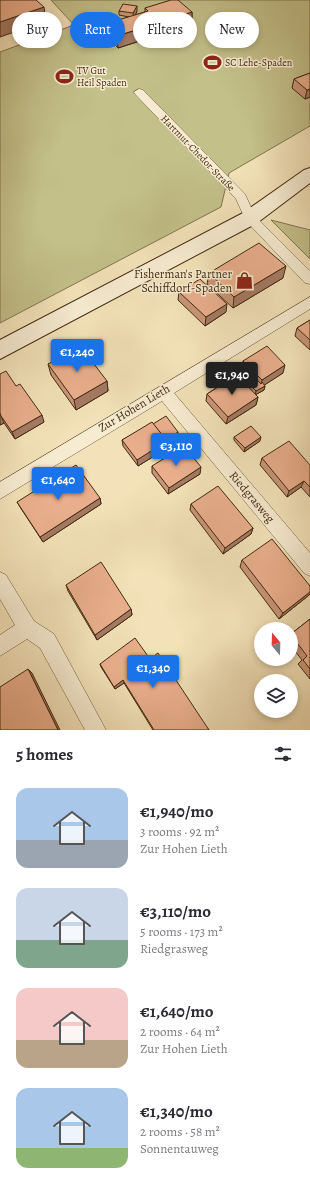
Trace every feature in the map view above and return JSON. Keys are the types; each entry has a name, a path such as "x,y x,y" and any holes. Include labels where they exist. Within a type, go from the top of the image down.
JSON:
{"street":[{"name":"Hartmut-Chedor-Straße","path":"139,92 241,197 250,218"},
{"path":"0,350 250,218 310,174"},
{"path":"250,218 310,279"},
{"name":"Zur Hohen Lieth","path":"0,491 310,302"},
{"name":"Riedgrasweg","path":"163,391 310,567"},
{"path":"0,581 27,628 47,641 96,730"},
{"path":"0,646 27,628"}],"shaded area":[{"path":"51,0 310,0 310,126 229,173 221,207 0,323 0,52 12,48 62,48 62,29 70,26 70,48 125,48 125,12 70,12 70,21"},
{"path":"271,220 310,230 310,259"}],"building":[{"path":"0,0 36,0 44,7 29,12 12,12 12,18 0,22"},
{"path":"171,0 178,0 192,12 145,12 148,11 145,8"},
{"path":"123,4 137,6 133,13 119,11"},
{"path":"133,16 133,31 125,33 125,18"},
{"path":"310,73 310,89 307,90 294,79"},
{"path":"259,243 286,266 234,297 209,273"},
{"path":"200,279 227,304 206,317 179,292"},
{"path":"310,320 310,340 297,328"},
{"path":"267,346 285,365 262,380 243,361"},
{"path":"81,347 107,381 74,400 48,364"},
{"path":"247,369 261,384 262,382 265,386 256,391 250,385 248,387 237,375 232,378 230,377"},
{"path":"6,371 16,386 20,384 42,415 12,432 0,413 0,374"},
{"path":"237,375 258,397 228,417 207,394"},
{"path":"166,416 178,432 166,440 153,424"},
{"path":"152,422 167,441 137,460 122,440"},
{"path":"251,426 261,437 245,448 234,437"},
{"path":"289,441 310,465 310,487 304,481 289,491 262,458"},
{"path":"184,446 201,467 169,488 152,466"},
{"path":"76,465 100,498 40,537 17,502"},
{"path":"218,486 253,528 225,548 191,504"},
{"path":"272,539 310,586 310,592 283,613 242,560"},
{"path":"101,562 131,609 95,635 66,585"},
{"path":"310,619 310,669 303,660 307,656 298,644 298,628"},
{"path":"135,638 150,659 158,653 209,730 154,730 123,680 114,687 100,664"},
{"path":"28,669 58,730 0,730 0,687"}],"place":[{"name":"SC Lehe-Spaden","path":"212,62"},
{"name":"TV Gut Heil Spaden","path":"64,76"},
{"name":"Fisherman's Partner Schiffdorf-Spaden","path":"245,281"}]}
